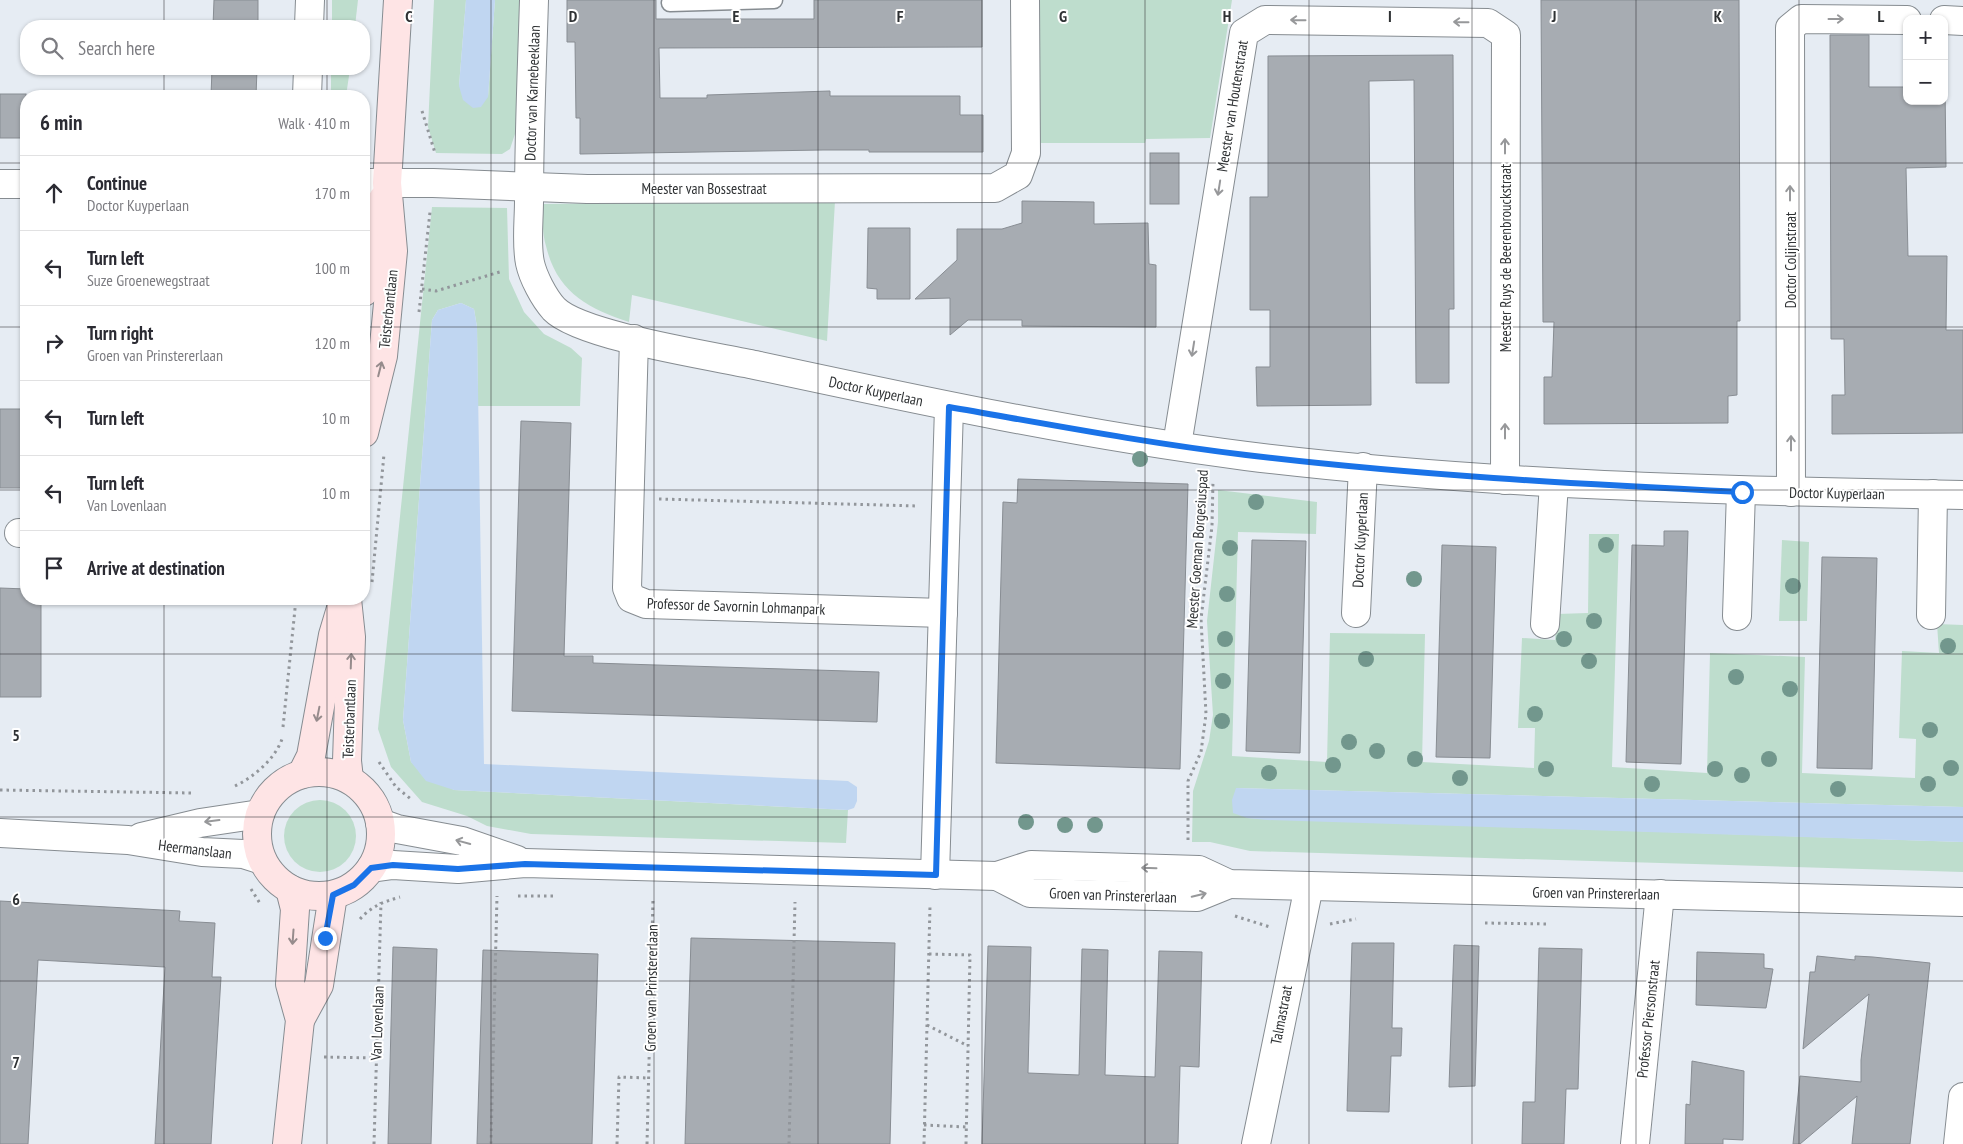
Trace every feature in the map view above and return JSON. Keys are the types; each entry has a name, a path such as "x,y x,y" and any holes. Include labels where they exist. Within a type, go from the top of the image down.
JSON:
{"main road":[{"name":"Teisterbantlaan","path":"370,240 398,0"},
{"name":"Teisterbantlaan","path":"370,409 383,356 393,250 376,183"},
{"name":"Teisterbantlaan","path":"302,774 310,756 333,636 344,605"},
{"name":"Teisterbantlaan","path":"347,605 352,637 347,760 349,780"},
{"path":"326,772 349,780 363,791 374,806 380,823 380,846 371,868 354,885 333,895 310,895 290,889 269,871 262,860 257,845 257,829 260,814 276,789 288,780 302,774 326,772"},
{"path":"287,1144 300,1020 290,984 295,909 290,889"},
{"path":"300,1020 319,985 333,895"}],"street":[{"path":"309,20 310,0"},
{"name":"Doctor van Karnebeeklaan","path":"529,186 534,0"},
{"name":"Meester van Bossestraat","path":"376,183 586,189 995,188 1018,175 1026,153 1025,0"},
{"name":"Doctor Colijnstraat","path":"1790,492 1790,28 1801,19 1903,20"},
{"name":"Meester van Houtenstraat","path":"1177,445 1244,33 1265,20 1488,23 1506,35"},
{"path":"1948,20 1963,20"},
{"name":"Meester Ruys de Beerenbrouckstraat","path":"1505,480 1506,35"},
{"path":"307,90 308,75"},
{"path":"0,184 20,184"},
{"name":"Doctor Kuyperlaan","path":"529,186 530,263 543,292 555,310 574,322 634,339 949,407 1215,451 1505,480 1742,492 1963,495"},
{"name":"Professor de Savornin Lohmanpark","path":"634,339 627,588 631,598 646,604 943,613"},
{"path":"936,875 949,407"},
{"name":"Doctor Kuyperlaan","path":"1356,613 1363,467"},
{"path":"1546,624 1554,483"},
{"path":"1737,616 1742,492"},
{"path":"1931,615 1933,494"},
{"name":"Heermanslaan","path":"128,840 200,822 260,814"},
{"name":"Groen van Prinstererlaan","path":"380,823 397,829 462,841 525,864"},
{"name":"Heermanslaan","path":"0,833 128,840 202,852 243,854 262,860"},
{"name":"Groen van Prinstererlaan","path":"371,868 393,865 458,869 525,864 997,876 1030,893 1197,897 1229,884 1963,902"},
{"name":"Talmastraat","path":"1256,1144 1309,886"},
{"name":"Professor Piersonstraat","path":"1635,1144 1660,894"},
{"path":"1958,1144 1963,1097"}],"lane":[{"path":"670,3 774,0"}],"path":[{"path":"390,286 436,291 530,263"},
{"name":"Meester Goeman Borgesiuspad","path":"1188,846 1188,781 1201,752 1206,714 1201,619 1212,526 1215,451"},
{"path":"630,498 946,507"},
{"path":"233,786 246,781 271,758 279,747 283,736 295,605"},
{"path":"378,758 380,765 396,787 418,805"},
{"path":"0,790 197,793"},
{"path":"250,888 255,893 264,910"},
{"path":"491,1144 497,895"},
{"name":"Groen van Prinstererlaan","path":"647,1144 653,898"},
{"name":"Van Lovenlaan","path":"374,1144 381,902"},
{"path":"789,1144 795,902"},
{"path":"924,1144 930,906"},
{"path":"929,954 970,955 966,1144"},
{"path":"927,1025 968,1046"},
{"path":"296,1056 376,1058"},
{"path":"617,1144 619,1077 649,1078"},
{"path":"924,1125 966,1126"}],"green space":[{"path":"332,0 358,0 356,20 332,20"},
{"path":"434,0 466,0 459,86 488,97 495,0 525,0 518,125 510,149 502,154 436,153 428,127"},
{"path":"1037,0 1232,0 1210,138 1146,139 1145,143 1038,143"},
{"path":"331,75 349,75 347,90 331,90"},
{"path":"835,201 827,341 632,295 629,322 614,317 587,304 566,287 551,262 543,231 542,204"},
{"path":"432,207 507,208 509,279 524,312 544,334 571,348 582,358 580,406 478,406 477,327 474,309 461,303 438,310 432,320 403,720 411,762 454,790 848,810 846,843 531,834 487,826 467,816 422,802 391,767 378,729"},
{"path":"1218,490 1317,502 1316,534 1238,532 1232,756 1327,762 1330,633 1425,634 1422,762 1534,768 1535,728 1518,728 1522,638 1555,640 1557,614 1588,613 1589,534 1619,534 1612,767 1707,773 1710,653 1805,657 1802,773 1915,778 1916,739 1899,738 1902,651 1939,653 1937,624 1963,625 1963,807 1236,788 1247,818 1963,842 1963,872 1250,851 1210,842 1192,842 1193,791 1209,741 1213,715 1207,621 1218,522"},
{"path":"1782,540 1809,542 1807,621 1779,621"},
{"path":"320,800 340,806 350,816 356,836 350,856 340,866 320,872 300,866 290,856 284,836 290,816 300,806"}],"water":[{"path":"466,0 495,0 488,97 481,107 473,108 463,100 459,86"},
{"path":"461,303 474,309 477,327 484,764 848,781 857,787 857,801 854,808 848,810 454,790 426,781 411,762 403,720 432,320 438,310"},
{"path":"1236,788 1963,807 1963,842 1267,820 1247,818 1233,813 1232,800"}],"building":[{"path":"214,0 258,0 258,20 213,20"},
{"path":"567,0 656,0 656,19 814,19 814,0 982,0 982,47 659,48 660,98 707,98 707,95 830,91 830,96 960,96 960,115 983,115 983,152 823,150 580,154 580,118 576,118 575,42 567,42"},
{"path":"1541,0 1739,0 1740,321 1737,321 1737,395 1728,396 1728,423 1544,424 1544,377 1552,377 1554,322 1543,322"},
{"path":"1830,35 1869,35 1869,87 1903,87 1903,105 1945,105 1946,167 1906,168 1908,256 1947,256 1946,330 1963,330 1963,433 1832,434 1832,395 1845,395 1844,339 1831,339"},
{"path":"1453,55 1454,309 1449,309 1449,383 1416,383 1414,80 1369,81 1371,405 1257,406 1256,367 1270,367 1270,310 1250,310 1250,197 1268,197 1268,56"},
{"path":"212,75 257,75 256,90 211,90"},
{"path":"0,94 20,94 20,138 0,138"},
{"path":"1150,153 1179,153 1179,204 1150,204"},
{"path":"1022,201 1094,202 1094,224 1148,223 1149,264 1156,265 1156,327 1022,326 1022,320 968,320 950,335 950,298 915,299 957,260 957,229 1002,229 1022,223"},
{"path":"868,228 910,228 910,299 877,299 877,289 867,288"},
{"path":"0,409 20,409 20,488 0,488"},
{"path":"521,421 571,423 564,656 593,656 593,663 879,672 877,722 512,711"},
{"path":"1018,479 1188,484 1180,769 996,763 1003,502 1017,503"},
{"path":"1664,531 1688,531 1681,764 1626,762 1632,545 1664,546"},
{"path":"1252,540 1306,541 1300,753 1246,751"},
{"path":"1442,545 1496,547 1490,758 1436,757"},
{"path":"1822,557 1877,558 1872,769 1817,768"},
{"path":"0,588 20,589 20,605 41,605 41,697 0,697"},
{"path":"0,901 180,911 179,921 215,923 212,977 221,977 211,1144 155,1144 165,967 38,960 28,1144 0,1144"},
{"path":"691,938 895,943 890,1144 685,1144"},
{"path":"1352,943 1394,943 1392,1028 1402,1028 1401,1056 1391,1056 1389,1112 1347,1111"},
{"path":"1454,945 1479,946 1475,1086 1449,1087"},
{"path":"988,946 1031,947 1028,1073 1079,1075 1082,949 1108,950 1105,1075 1155,1077 1159,951 1202,952 1199,1067 1180,1066 1178,1144 982,1144"},
{"path":"393,947 437,949 431,1144 388,1144"},
{"path":"1539,948 1582,949 1578,1089 1566,1089 1564,1144 1522,1144 1523,1102 1535,1102"},
{"path":"483,950 598,954 592,1144 477,1144"},
{"path":"1697,952 1764,954 1764,968 1773,969 1766,1008 1696,1005"},
{"path":"1817,956 1855,960 1855,956 1873,957 1930,963 1910,1144 1852,1144 1857,1096 1800,1144 1793,1144 1800,1076 1861,1082 1861,1060 1869,994 1803,1049 1810,972 1815,972"},
{"path":"1692,1061 1744,1071 1743,1140 1723,1139 1723,1144 1685,1144 1686,1104 1690,1105"}],"route":[{"path":"325,938 333,895 354,885 371,868 393,865 458,869 525,864 936,875 949,407 1131,439 1245,455 1463,478 1742,492"}]}
